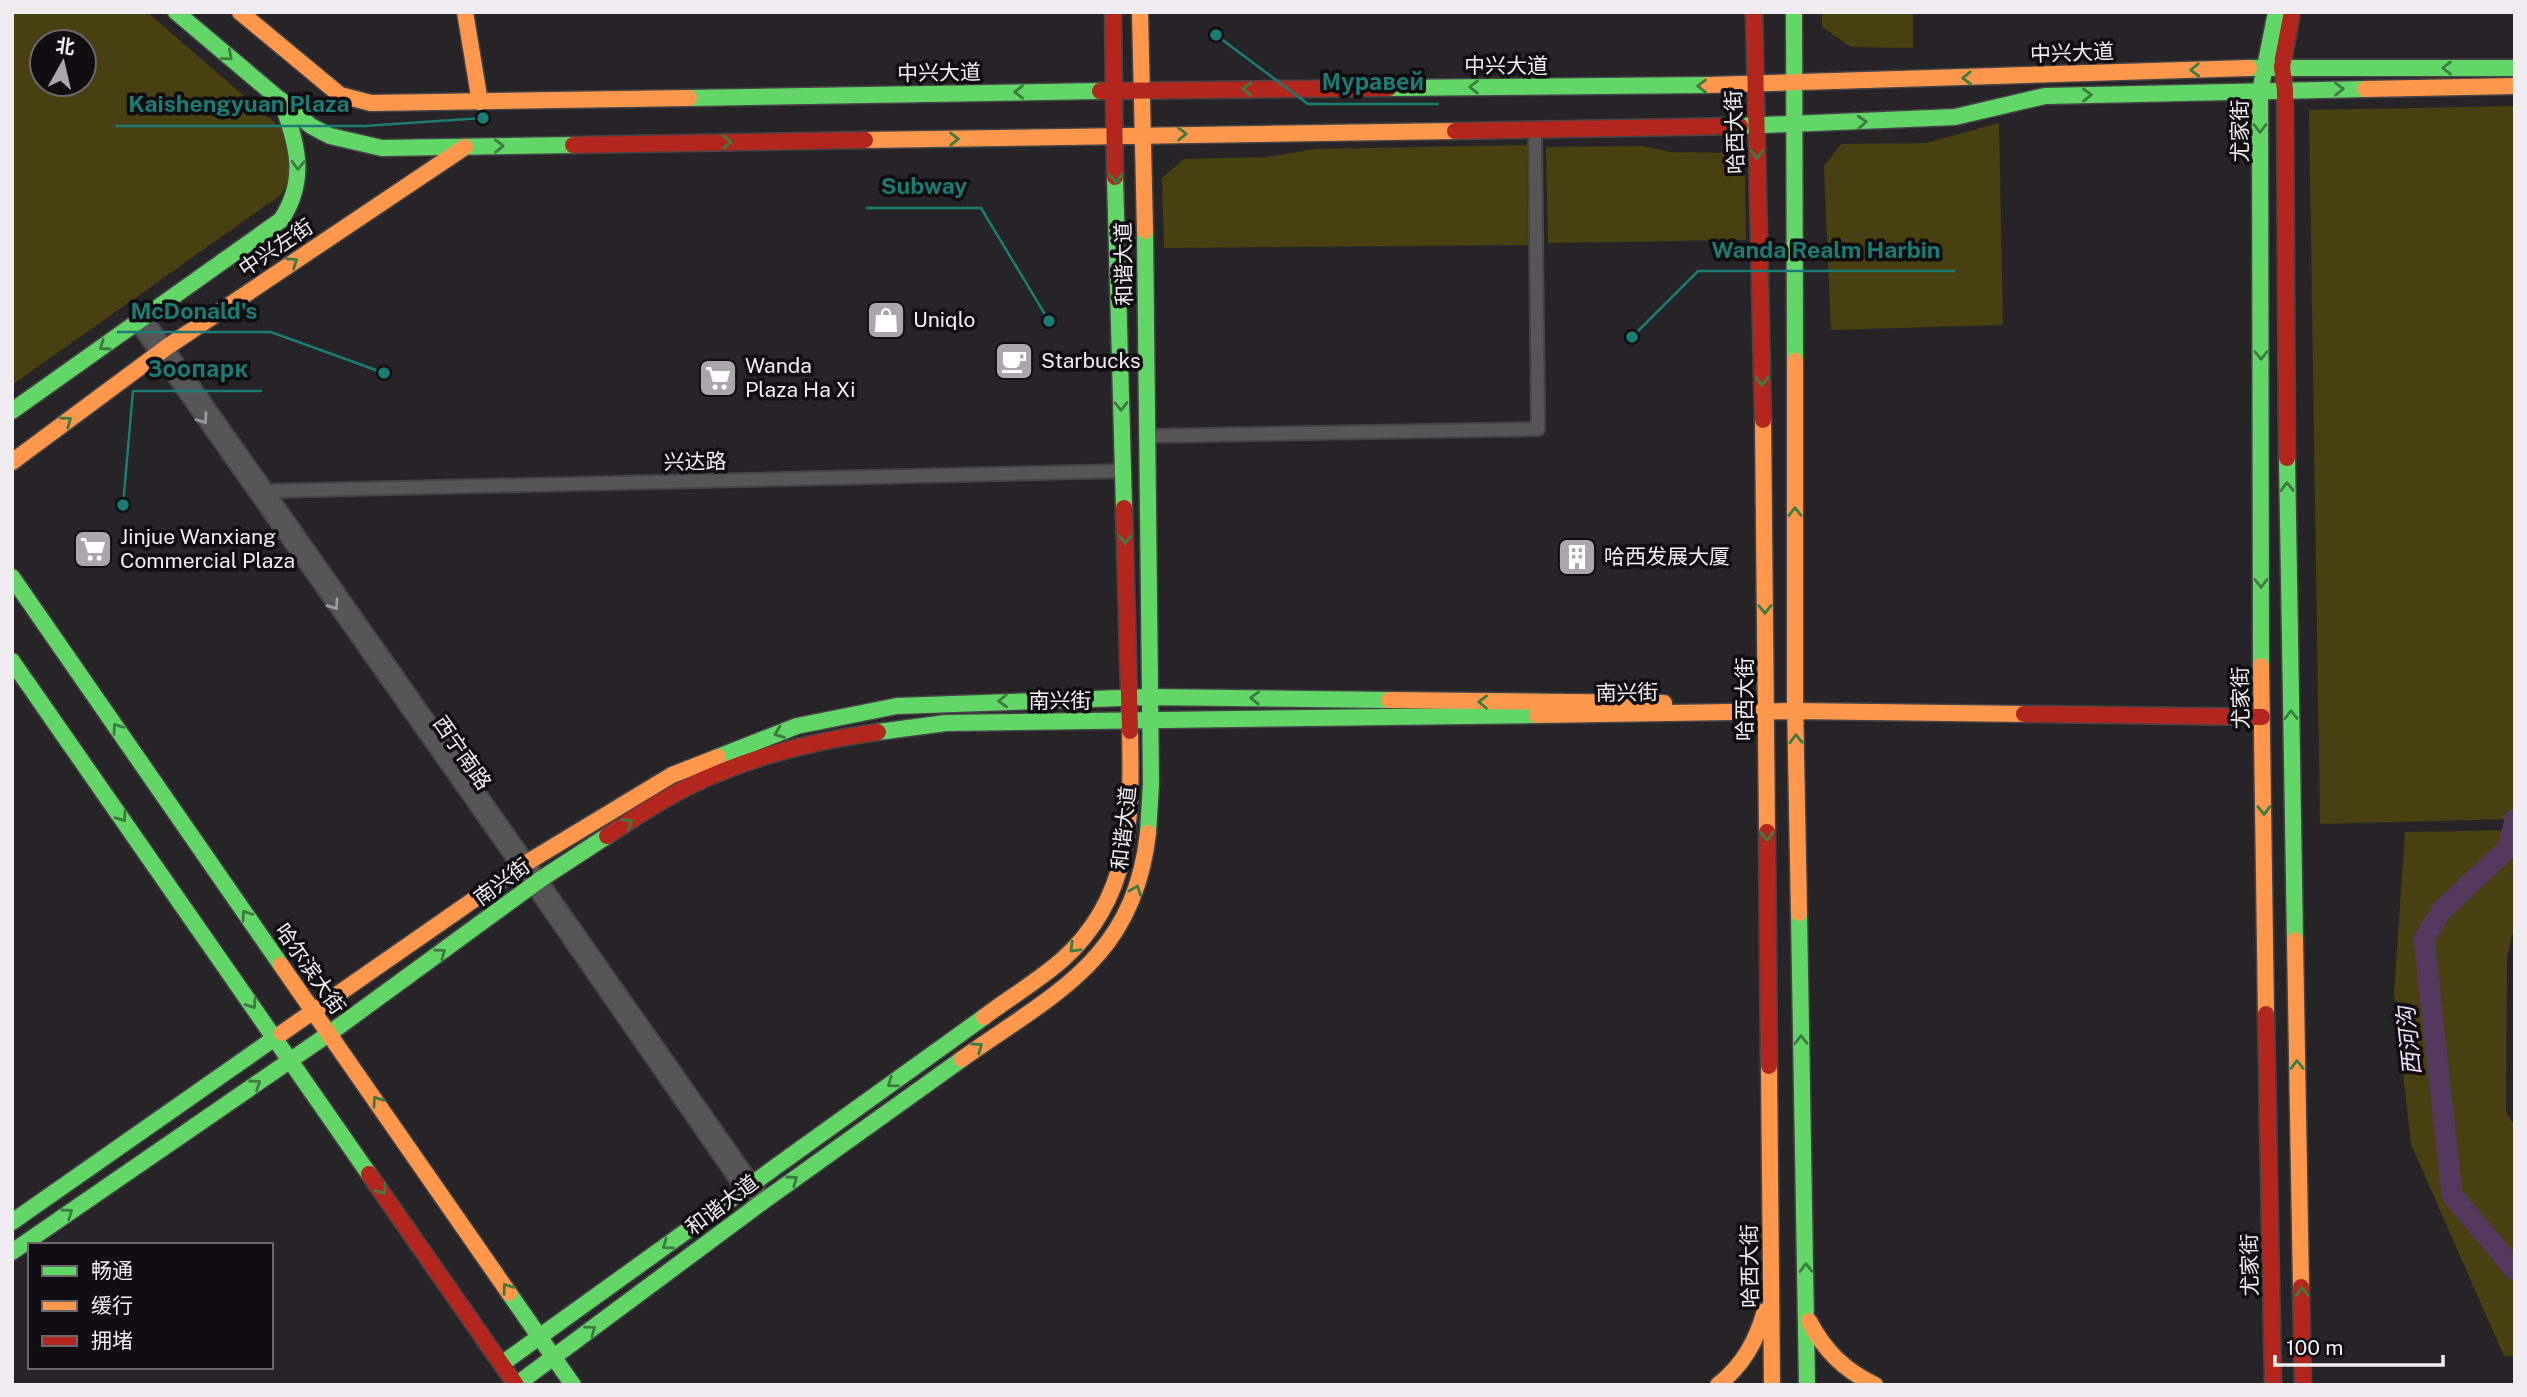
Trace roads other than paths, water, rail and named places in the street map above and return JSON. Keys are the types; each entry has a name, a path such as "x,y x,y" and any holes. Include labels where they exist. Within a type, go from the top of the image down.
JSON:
{"main road":[{"name":"中兴大道","path":"176,12 311,126 330,135 382,149 1794,125 1955,117 2045,96 2515,86"},
{"name":"中兴大道","path":"240,12 340,95 371,103 1113,90 1755,85 2273,68 2515,68"},
{"path":"465,12 480,102"},
{"name":"和谐大道","path":"503,1363 1062,960 1092,928 1118,881 1127,846 1130,815 1113,12"},
{"name":"和谐大道","path":"516,1385 760,1203 1078,976 1122,923 1144,865 1151,784 1144,134 1140,12"},
{"name":"哈西大街","path":"1754,12 1763,426 1772,1385"},
{"path":"1794,12 1795,706 1807,1385"},
{"name":"尤家街","path":"2276,12 2273,68 2285,90 2286,412 2303,1385"},
{"name":"尤家街","path":"2273,1385 2262,713 2260,92 2273,68 2292,12"},
{"name":"中兴左街","path":"12,411 281,220 290,209 297,183 299,159 281,100"},
{"name":"中兴左街","path":"17,459 163,351 465,147"},
{"path":"12,476 17,459"},
{"name":"哈尔滨大街","path":"12,577 573,1385"},
{"path":"12,661 516,1385"},
{"name":"南兴街","path":"12,1222 524,865 672,775 797,726 897,706 1149,697 1766,707"},
{"name":"南兴街","path":"12,1252 330,1033 536,882 681,791 760,759 827,740 905,726 946,723 1795,706 2262,713"},
{"path":"1718,1385 1748,1356 1757,1340 1771,1287"},
{"path":"1807,1317 1822,1345 1838,1364 1854,1376 1875,1385"}],"street":[{"path":"1147,436 1538,429 1535,130"},
{"name":"西宁南路","path":"141,320 760,1203"},
{"name":"西宁南路","path":"163,351 268,491 524,865"},
{"name":"兴达路","path":"268,491 1123,471"}],"waterway":[{"name":"西河沟","path":"2515,819 2509,847 2442,910 2424,939 2452,1195 2515,1270"}],"place":[{"name":"Муравей","path":"1216,35"},
{"name":"Kaishengyuan Plaza","path":"483,118"},
{"name":"Uniqlo","path":"886,320"},
{"name":"Subway","path":"1049,321"},
{"name":"Wanda Realm Harbin","path":"1632,337"},
{"name":"Starbucks","path":"1014,361"},
{"name":"McDonald's","path":"384,373"},
{"name":"Wanda Plaza Ha Xi","path":"718,378"},
{"name":"Зоопарк","path":"123,505"},
{"name":"Jinjue Wanxiang Commercial Plaza","path":"93,549"},
{"name":"哈西发展大厦","path":"1577,557"}]}
